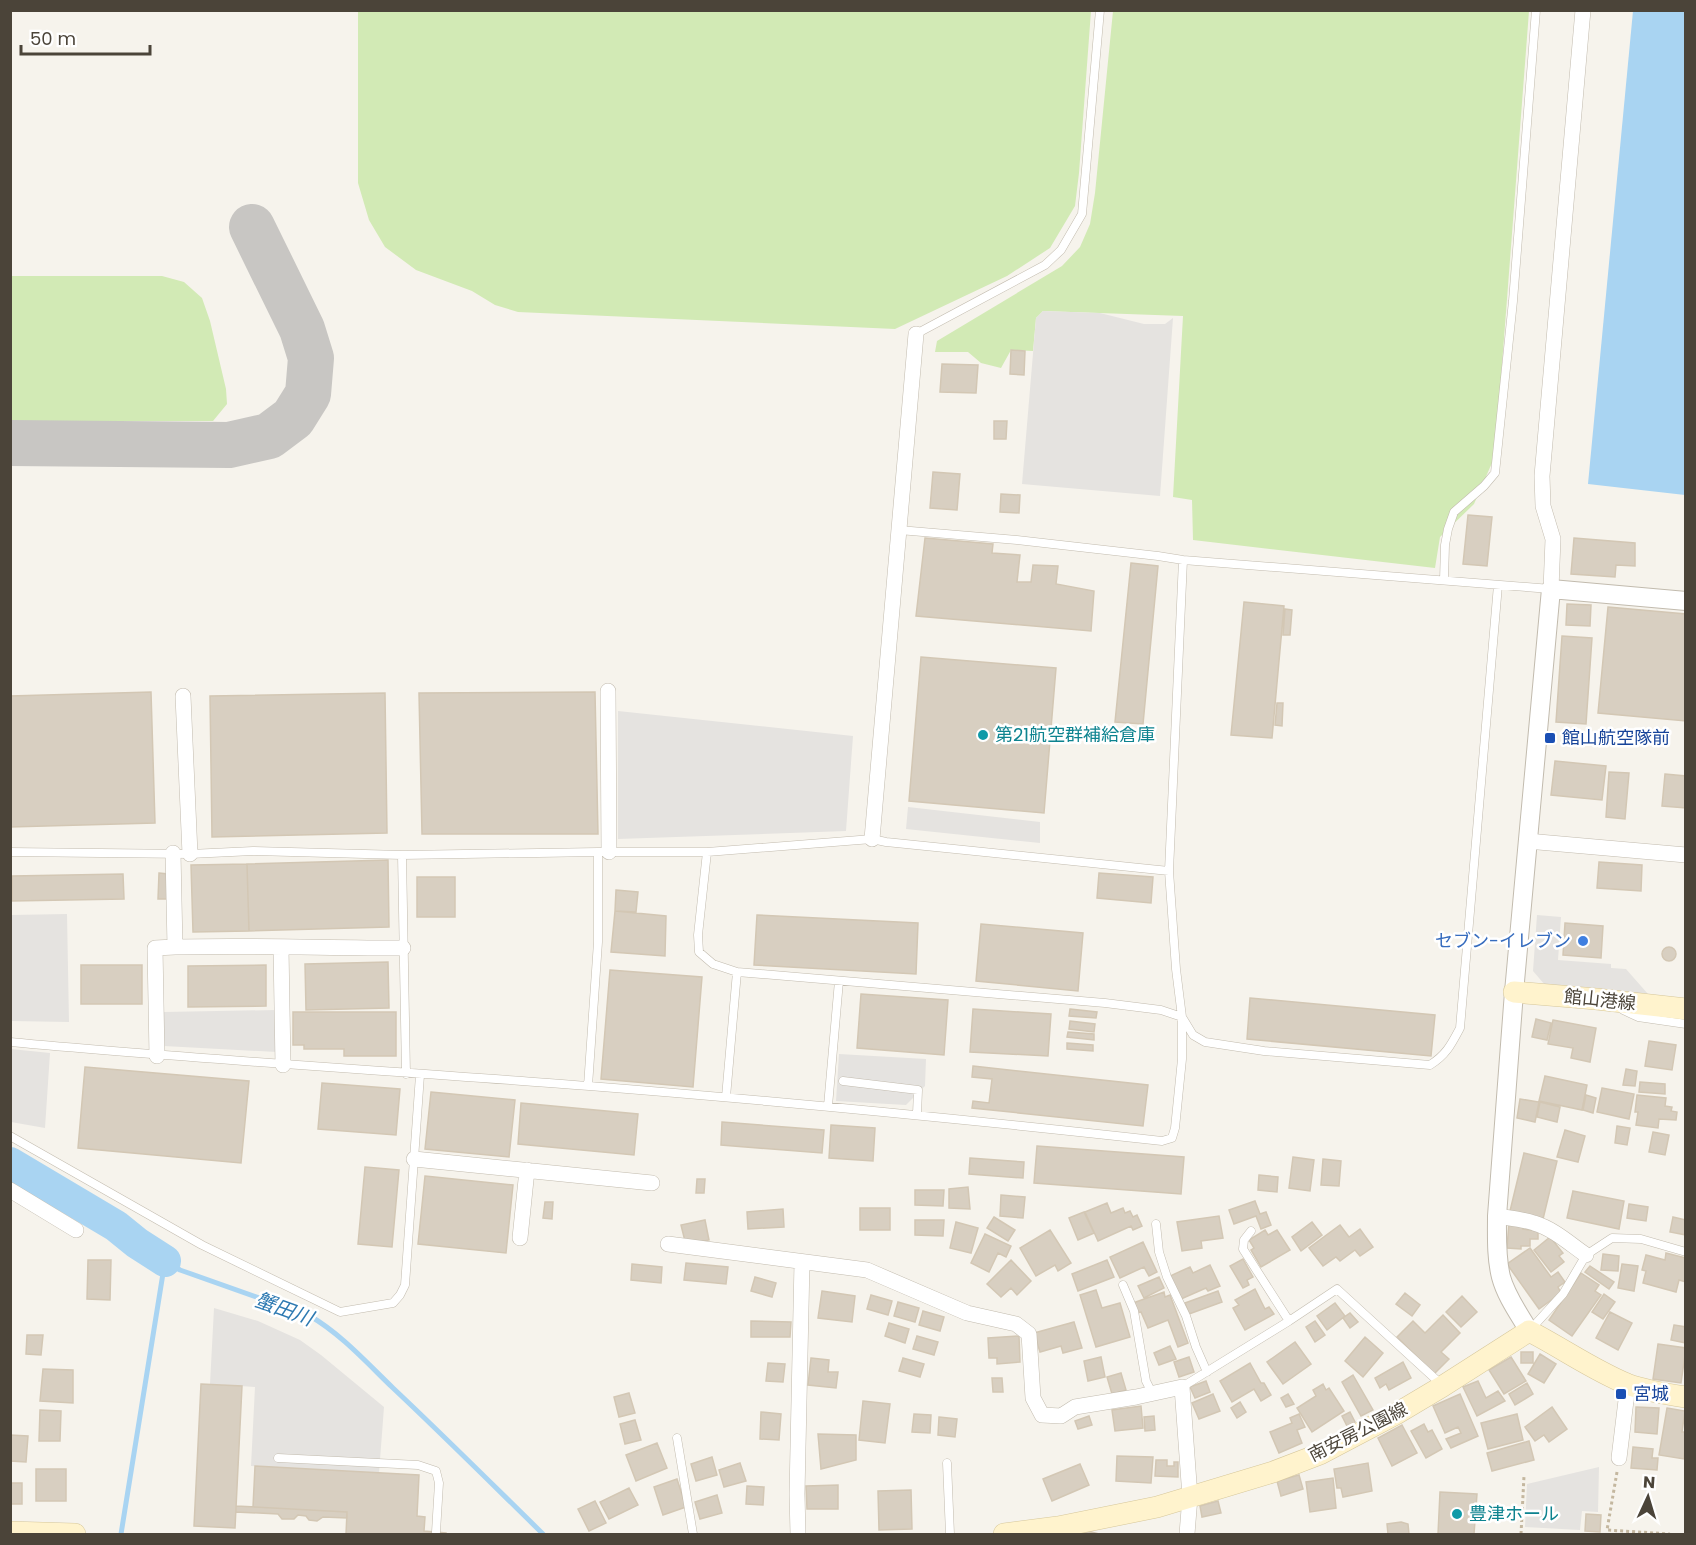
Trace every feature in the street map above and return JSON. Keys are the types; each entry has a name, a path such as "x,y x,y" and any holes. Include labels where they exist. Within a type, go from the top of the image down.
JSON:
{"main road":[{"name":"館山港線","path":"1514,992 1686,1009"},
{"path":"1529,1331 1598,1370 1628,1384 1655,1392 1686,1397"},
{"name":"南安房公園線","path":"1004,1534 1055,1531 1157,1507 1272,1472 1320,1454 1359,1435 1443,1386 1529,1331"},
{"path":"10,1532 75,1534"}],"street":[{"path":"1529,1331 1509,1297 1501,1278 1497,1247 1497,1216 1527,841 1551,589 1553,539 1542,506 1542,476 1583,10"},
{"path":"872,839 916,334"},
{"path":"1551,589 1686,602"},
{"path":"603,852 608,692"},
{"path":"183,696 190,854"},
{"path":"1527,841 1686,855"},
{"path":"173,853 175,947"},
{"path":"157,1056 155,948 255,945 281,948 404,948"},
{"path":"281,948 283,1065"},
{"path":"414,1159 652,1183"},
{"path":"520,1238 527,1170"},
{"path":"10,1190 76,1230"},
{"path":"1497,1216 1533,1222 1553,1231 1586,1256"},
{"path":"668,1245 867,1270 967,1313 1016,1324 1029,1334 1033,1398 1042,1414 1061,1416 1076,1407 1182,1387 1190,1497 1187,1534"},
{"path":"798,1534 802,1262"},
{"path":"1619,1458 1628,1384"}],"lane":[{"path":"916,334 1045,265 1061,250 1082,214 1100,10"},
{"path":"1444,580 1445,545 1454,512 1484,486 1495,473 1513,301 1536,10"},
{"path":"899,530 1017,540 1158,555 1183,560 1551,589"},
{"path":"10,1042 157,1056 726,1097 917,1114 1162,1141 1172,1138 1182,1059 1182,1017 1169,871 1183,560"},
{"path":"707,852 698,936 699,952 712,964 737,972 1105,1003 1161,1010 1182,1017 1193,1035 1204,1042 1264,1051 1430,1065 1447,1051 1460,1028 1498,585"},
{"path":"10,852 190,854 253,851 402,855 707,852 872,839 1169,871"},
{"path":"588,1086 603,852"},
{"path":"402,855 406,1074"},
{"path":"726,1097 737,972"},
{"path":"828,1106 839,981"},
{"path":"1596,999 1638,1017 1686,1024"},
{"path":"10,1136 202,1245 340,1312 393,1303 405,1285 420,1075"},
{"path":"843,1081 918,1090 917,1114"},
{"path":"1155,1224 1167,1276 1186,1316 1207,1372"},
{"path":"1251,1231 1244,1240 1243,1249 1289,1321"},
{"path":"1529,1331 1563,1294 1586,1256 1612,1238 1641,1239 1686,1252"},
{"path":"1123,1285 1134,1311 1146,1381 1152,1393"},
{"path":"1182,1387 1337,1289 1443,1386"},
{"path":"676,1438 693,1534"},
{"path":"278,1458 418,1465 436,1472 439,1484 436,1532"},
{"path":"947,1463 950,1534"}],"path":[{"path":"1619,1458 1607,1530 1670,1534"},
{"path":"1521,1534 1524,1476"}],"green space":[{"path":"358,11 1091,11 1075,206 1050,248 1007,276 895,329 518,312 495,305 472,291 416,270 385,247 369,220 358,183"},
{"path":"1113,11 1529,11 1495,456 1474,504 1440,537 1435,568 1193,540 1192,500 1173,497 1183,316 1043,311 1036,318 1033,351 1011,350 1001,368 981,363 968,352 935,352 937,341 1062,266 1080,247 1090,224 1095,193"},
{"path":"11,276 162,276 184,282 202,298 210,321 226,389 227,404 213,421 11,421"}],"shaded area":[{"path":"1043,311 1100,313 1144,324 1165,324 1173,318 1160,496 1022,484 1036,318"},
{"path":"618,711 853,736 846,831 618,839"},
{"path":"908,807 1040,822 1040,843 906,829"},
{"path":"67,914 69,1022 11,1021 11,915"},
{"path":"1537,915 1561,917 1558,960 1611,964 1611,968 1626,969 1648,994 1545,985 1533,971"},
{"path":"276,1010 277,1052 164,1046 164,1012"},
{"path":"11,1049 50,1053 45,1128 11,1122"},
{"path":"839,1054 926,1059 925,1086 906,1105 836,1101"},
{"path":"214,1308 258,1321 300,1340 384,1407 379,1473 251,1466 255,1387 210,1384"},
{"path":"1599,1467 1598,1512 1582,1511 1580,1530 1525,1527 1527,1484"}],"water":[{"path":"1633,11 1685,11 1685,495 1588,484"}],"building":[{"path":"1011,350 1025,351 1024,375 1010,374"},
{"path":"942,364 978,365 976,393 940,392"},
{"path":"994,421 1007,421 1006,439 994,439"},
{"path":"933,472 960,474 957,510 930,508"},
{"path":"1001,494 1020,495 1019,513 1000,512"},
{"path":"1468,515 1492,517 1487,566 1463,564"},
{"path":"925,538 993,544 992,553 1020,555 1017,582 1031,582 1033,565 1058,566 1056,584 1094,591 1091,631 916,616"},
{"path":"1574,538 1635,543 1635,566 1616,565 1615,577 1571,574"},
{"path":"1131,563 1158,566 1143,724 1115,722"},
{"path":"1244,602 1284,606 1272,738 1231,735"},
{"path":"1567,604 1591,605 1590,626 1566,625"},
{"path":"1608,607 1686,614 1686,721 1598,713"},
{"path":"1285,609 1292,610 1290,635 1283,635"},
{"path":"1562,636 1592,638 1586,724 1556,722"},
{"name":"第21航空群補給倉庫","path":"921,657 1056,668 1044,813 909,801"},
{"path":"151,692 155,823 10,827 10,696"},
{"path":"595,692 598,834 422,834 419,693"},
{"path":"385,693 387,833 212,837 210,696"},
{"path":"1277,703 1283,703 1282,726 1275,725"},
{"path":"1555,761 1606,766 1602,800 1551,795"},
{"path":"1609,772 1629,773 1625,819 1606,817"},
{"path":"1665,774 1686,776 1686,808 1662,806"},
{"path":"388,860 389,927 249,931 247,864"},
{"path":"1599,862 1642,865 1641,891 1597,888"},
{"path":"247,864 249,931 193,932 191,865"},
{"path":"159,873 168,874 168,899 158,899"},
{"path":"1099,873 1153,877 1151,903 1097,898"},
{"path":"123,874 124,899 12,901 12,876"},
{"path":"417,877 455,877 455,917 417,917"},
{"path":"616,890 638,892 636,912 615,911"},
{"path":"615,911 666,916 665,956 611,952"},
{"path":"757,915 918,923 916,974 754,965"},
{"name":"セブン-イレブン","path":"1565,923 1603,926 1601,958 1563,955"},
{"path":"981,924 1083,933 1078,991 976,981"},
{"path":"1666,947 1672,947 1676,954 1672,961 1666,961 1662,957 1662,951"},
{"path":"388,962 389,1008 306,1010 305,964"},
{"path":"81,965 142,965 142,1004 81,1004"},
{"path":"266,965 266,1006 188,1007 188,966"},
{"path":"610,970 702,977 693,1087 601,1079"},
{"path":"861,994 948,1000 944,1055 857,1048"},
{"path":"1250,998 1435,1015 1431,1056 1247,1039"},
{"path":"973,1009 1051,1014 1048,1056 970,1052"},
{"path":"1070,1009 1097,1012 1096,1018 1069,1016"},
{"path":"293,1012 396,1012 396,1056 344,1056 344,1049 304,1049 304,1045 293,1045"},
{"path":"1536,1019 1551,1023 1547,1040 1532,1037"},
{"path":"1553,1020 1596,1028 1590,1062 1571,1058 1573,1048 1548,1044"},
{"path":"1070,1021 1095,1024 1094,1032 1069,1029"},
{"path":"1068,1032 1094,1034 1094,1040 1067,1037"},
{"path":"1649,1041 1676,1045 1672,1070 1645,1066"},
{"path":"1067,1043 1093,1045 1093,1051 1067,1049"},
{"path":"973,1066 1148,1085 1143,1126 972,1108 973,1101 989,1103 992,1079 972,1077"},
{"path":"85,1067 249,1081 241,1163 78,1148"},
{"path":"1626,1069 1637,1071 1635,1086 1623,1085"},
{"path":"1545,1076 1587,1085 1582,1110 1539,1101"},
{"path":"1640,1082 1665,1084 1665,1094 1639,1092"},
{"path":"322,1083 400,1089 396,1135 318,1129"},
{"path":"1602,1088 1634,1094 1629,1119 1597,1112"},
{"path":"431,1092 515,1100 509,1157 425,1149"},
{"path":"1586,1095 1596,1098 1593,1113 1583,1110"},
{"path":"1637,1095 1666,1098 1665,1106 1672,1107 1671,1111 1677,1112 1676,1120 1659,1119 1658,1128 1636,1125"},
{"path":"1520,1099 1539,1102 1535,1122 1517,1118"},
{"path":"1540,1102 1560,1107 1557,1122 1537,1117"},
{"path":"521,1103 638,1114 634,1155 518,1144"},
{"path":"722,1122 824,1130 822,1153 721,1145"},
{"path":"831,1125 875,1128 873,1161 829,1158"},
{"path":"1617,1126 1630,1128 1627,1145 1615,1143"},
{"path":"1565,1130 1585,1136 1578,1162 1557,1157"},
{"path":"1653,1132 1669,1135 1665,1155 1649,1152"},
{"path":"1037,1146 1184,1157 1181,1194 1034,1183"},
{"path":"1524,1153 1557,1161 1543,1219 1510,1211"},
{"path":"1293,1157 1314,1160 1310,1191 1289,1188"},
{"path":"970,1158 1024,1162 1023,1178 969,1174"},
{"path":"1323,1159 1341,1161 1339,1186 1321,1185"},
{"path":"365,1167 399,1170 392,1247 358,1244"},
{"path":"1259,1175 1278,1177 1277,1192 1258,1190"},
{"path":"425,1176 513,1185 506,1253 418,1244"},
{"path":"697,1179 705,1179 704,1193 696,1193"},
{"path":"968,1187 970,1209 949,1208 949,1189"},
{"path":"915,1190 944,1190 943,1206 915,1205"},
{"path":"1573,1191 1624,1201 1619,1229 1567,1218"},
{"path":"1001,1195 1025,1197 1023,1218 1000,1216"},
{"path":"1255,1201 1260,1214 1266,1212 1271,1225 1261,1229 1256,1216 1234,1224 1229,1210"},
{"path":"545,1202 553,1202 552,1219 543,1218"},
{"path":"1107,1203 1111,1213 1123,1208 1125,1213 1130,1211 1133,1217 1137,1215 1142,1226 1133,1230 1131,1226 1098,1241 1085,1212"},
{"path":"1629,1204 1648,1207 1646,1221 1627,1218"},
{"path":"860,1208 890,1208 890,1230 860,1230"},
{"path":"783,1209 784,1227 748,1229 747,1212"},
{"path":"1084,1212 1094,1233 1078,1240 1069,1218"},
{"path":"1219,1216 1223,1238 1201,1241 1202,1248 1182,1251 1177,1222"},
{"path":"994,1217 1015,1230 1008,1241 987,1228"},
{"path":"1673,1217 1686,1220 1686,1235 1670,1232"},
{"path":"705,1220 709,1240 686,1245 681,1225"},
{"path":"915,1220 944,1220 943,1236 915,1235"},
{"path":"956,1222 978,1228 971,1253 950,1248"},
{"path":"1312,1222 1322,1235 1301,1251 1292,1237"},
{"path":"1509,1222 1523,1223 1523,1229 1538,1231 1538,1239 1530,1239 1530,1246 1521,1246 1521,1249 1507,1248"},
{"path":"1340,1225 1349,1237 1360,1229 1373,1247 1360,1256 1355,1250 1340,1261 1336,1257 1323,1266 1309,1248"},
{"path":"1050,1230 1071,1263 1058,1271 1055,1265 1036,1276 1020,1248"},
{"path":"1265,1230 1268,1235 1277,1230 1290,1250 1261,1267 1251,1250 1254,1248 1249,1240"},
{"path":"985,1234 1011,1246 1006,1257 998,1253 989,1272 971,1263"},
{"path":"1550,1237 1563,1253 1559,1256 1564,1262 1551,1272 1534,1250"},
{"path":"1143,1242 1157,1272 1149,1276 1144,1267 1120,1278 1110,1257"},
{"path":"1530,1248 1551,1277 1558,1272 1565,1282 1558,1287 1561,1293 1539,1309 1507,1264"},
{"path":"1666,1253 1686,1258 1686,1282 1679,1280 1676,1292 1643,1283 1646,1271 1642,1270 1646,1255 1665,1260"},
{"path":"1603,1254 1619,1256 1618,1271 1601,1270"},
{"path":"1243,1259 1253,1277 1247,1280 1249,1285 1243,1288 1230,1266"},
{"path":"88,1260 111,1260 110,1300 87,1299"},
{"path":"1011,1260 1031,1281 1017,1295 1011,1288 1001,1297 987,1284"},
{"path":"1107,1260 1114,1277 1078,1291 1072,1274"},
{"path":"686,1263 728,1267 726,1284 684,1280"},
{"path":"632,1264 662,1267 661,1283 631,1280"},
{"path":"1622,1264 1638,1266 1634,1291 1618,1288"},
{"path":"1210,1265 1220,1286 1208,1291 1206,1288 1181,1299 1170,1276 1190,1267 1193,1273"},
{"path":"1590,1266 1614,1282 1609,1289 1585,1272"},
{"path":"1581,1273 1599,1285 1595,1291 1601,1295 1572,1336 1549,1320"},
{"path":"755,1277 776,1283 772,1297 751,1291"},
{"path":"1159,1277 1164,1288 1144,1298 1138,1286"},
{"path":"1255,1289 1265,1309 1269,1307 1274,1314 1245,1330 1233,1308 1239,1305 1235,1300"},
{"path":"1096,1290 1102,1308 1120,1303 1130,1337 1096,1347 1080,1295"},
{"path":"822,1291 855,1296 852,1322 818,1318"},
{"path":"1218,1291 1222,1302 1189,1314 1185,1303"},
{"path":"1164,1292 1165,1297 1170,1295 1188,1343 1178,1347 1168,1320 1148,1328 1141,1312 1137,1313 1133,1303"},
{"path":"1405,1293 1420,1305 1412,1316 1396,1304"},
{"path":"1604,1294 1615,1302 1603,1319 1592,1312"},
{"path":"871,1295 892,1301 888,1315 867,1309"},
{"path":"1462,1296 1477,1312 1461,1327 1446,1312"},
{"path":"898,1302 919,1308 915,1322 894,1316"},
{"path":"1335,1303 1345,1316 1327,1330 1317,1316"},
{"path":"923,1311 944,1317 940,1331 919,1325"},
{"path":"1610,1312 1632,1323 1618,1350 1596,1338"},
{"path":"1350,1313 1358,1322 1350,1328 1343,1318"},
{"path":"1443,1315 1460,1333 1441,1352 1449,1359 1434,1374 1397,1337 1413,1321 1425,1333"},
{"path":"751,1321 791,1322 790,1337 751,1337"},
{"path":"1315,1321 1325,1335 1315,1342 1306,1327"},
{"path":"1074,1322 1082,1348 1063,1353 1061,1346 1040,1352 1034,1333"},
{"path":"889,1323 909,1329 905,1343 885,1336"},
{"path":"1674,1325 1686,1327 1686,1343 1671,1340"},
{"path":"27,1335 43,1335 41,1355 26,1354"},
{"path":"917,1336 938,1342 934,1355 913,1349"},
{"path":"1019,1336 1020,1362 997,1364 997,1358 989,1358 988,1338"},
{"path":"1365,1337 1383,1353 1363,1377 1345,1361"},
{"path":"1295,1342 1311,1364 1283,1384 1267,1362"},
{"path":"1658,1344 1686,1348 1681,1383 1653,1379"},
{"path":"1170,1346 1176,1359 1159,1365 1154,1353"},
{"path":"1521,1352 1533,1352 1533,1363 1521,1363"},
{"path":"1540,1354 1556,1364 1544,1383 1528,1374"},
{"path":"1101,1357 1105,1377 1088,1381 1084,1361"},
{"path":"1189,1357 1194,1372 1179,1377 1174,1362"},
{"path":"1511,1357 1526,1381 1504,1394 1489,1370"},
{"path":"811,1358 829,1360 828,1372 838,1372 836,1388 808,1385"},
{"path":"903,1358 924,1364 920,1377 899,1371"},
{"path":"1403,1362 1411,1378 1389,1390 1386,1384 1380,1388 1375,1378"},
{"path":"768,1363 785,1364 783,1382 766,1381"},
{"path":"1250,1363 1271,1395 1261,1401 1254,1389 1232,1402 1220,1381"},
{"path":"43,1369 73,1370 73,1403 40,1401"},
{"path":"1121,1373 1126,1390 1112,1394 1107,1377"},
{"path":"1353,1375 1373,1410 1361,1416 1342,1382"},
{"path":"992,1378 1002,1378 1003,1392 993,1392"},
{"path":"1206,1381 1210,1392 1195,1398 1190,1387"},
{"path":"1478,1381 1486,1398 1498,1391 1505,1401 1477,1416 1463,1387"},
{"path":"1527,1383 1533,1394 1515,1405 1509,1394"},
{"path":"201,1384 242,1386 235,1528 194,1526"},
{"path":"1323,1384 1326,1390 1329,1388 1344,1411 1312,1432 1297,1408 1316,1396 1313,1390"},
{"path":"629,1393 635,1413 619,1417 614,1397"},
{"path":"1213,1394 1220,1411 1199,1419 1192,1403"},
{"path":"1288,1394 1294,1404 1286,1407 1281,1398"},
{"path":"1460,1394 1478,1436 1451,1448 1446,1439 1461,1433 1458,1427 1445,1433 1433,1406"},
{"path":"863,1401 890,1404 885,1443 859,1440"},
{"path":"1240,1402 1246,1412 1237,1418 1231,1408"},
{"path":"1141,1406 1143,1428 1115,1431 1112,1410"},
{"path":"1552,1407 1567,1429 1549,1442 1544,1435 1535,1441 1525,1427"},
{"path":"1636,1407 1659,1408 1657,1434 1635,1432"},
{"path":"1667,1408 1685,1411 1682,1432 1686,1432 1684,1459 1659,1455"},
{"path":"40,1410 61,1411 60,1441 39,1441"},
{"path":"761,1412 781,1414 779,1440 760,1439"},
{"path":"1350,1412 1355,1422 1347,1426 1342,1416"},
{"path":"914,1414 931,1415 930,1433 912,1432"},
{"path":"1299,1414 1305,1427 1297,1430 1302,1443 1279,1453 1270,1432 1292,1423 1290,1418"},
{"path":"1517,1414 1523,1440 1488,1449 1481,1423"},
{"path":"1089,1416 1092,1425 1078,1429 1075,1421"},
{"path":"1154,1416 1155,1430 1145,1431 1144,1417"},
{"path":"939,1417 957,1419 955,1437 938,1435"},
{"path":"635,1420 641,1440 625,1444 620,1424"},
{"path":"1424,1424 1428,1432 1432,1430 1442,1449 1426,1458 1411,1431"},
{"path":"1402,1425 1417,1453 1392,1466 1378,1438"},
{"path":"818,1434 856,1435 856,1460 821,1469"},
{"path":"10,1435 28,1436 26,1462 10,1461"},
{"path":"1529,1441 1534,1460 1492,1471 1487,1453"},
{"path":"657,1443 667,1468 636,1481 626,1455"},
{"path":"1633,1447 1653,1449 1652,1458 1658,1458 1657,1470 1631,1468"},
{"path":"1117,1456 1153,1457 1151,1483 1116,1481"},
{"path":"712,1457 717,1475 696,1481 691,1464"},
{"path":"1156,1460 1167,1460 1167,1466 1174,1466 1174,1462 1178,1462 1178,1477 1155,1476"},
{"path":"740,1463 746,1481 724,1487 719,1470"},
{"path":"1368,1463 1372,1491 1343,1497 1341,1488 1337,1488 1334,1469"},
{"path":"1080,1464 1089,1485 1052,1501 1043,1479"},
{"path":"255,1466 419,1475 417,1516 425,1517 424,1531 446,1534 346,1534 347,1512 253,1507"},
{"path":"36,1469 66,1469 66,1501 36,1501"},
{"path":"1299,1475 1303,1489 1281,1496 1277,1481"},
{"path":"1333,1478 1336,1508 1310,1512 1306,1482"},
{"path":"677,1479 686,1507 663,1515 654,1487"},
{"path":"10,1483 22,1483 22,1504 10,1504"},
{"path":"838,1485 838,1509 807,1509 806,1486"},
{"path":"747,1486 764,1487 763,1505 746,1504"},
{"path":"629,1488 638,1505 609,1519 600,1502"},
{"path":"911,1490 912,1529 879,1530 878,1491"},
{"name":"豊津ホール","path":"1440,1492 1477,1494 1474,1534 1438,1534"},
{"path":"717,1495 722,1513 700,1519 695,1502"},
{"path":"595,1501 606,1523 589,1531 578,1509"},
{"path":"1218,1501 1221,1513 1202,1517 1200,1506"},
{"path":"236,1506 347,1512 347,1518 323,1517 317,1521 298,1515 294,1519 282,1519 278,1514 236,1512"},
{"path":"1586,1514 1601,1515 1600,1532 1585,1531"},
{"path":"1401,1522 1408,1524 1409,1534 1388,1534 1387,1524"},
{"path":"1076,1528 1099,1534 1074,1534"}],"waterway":[{"name":"蟹田川","path":"10,1163 116,1226 165,1261"},
{"name":"蟹田川","path":"121,1534 165,1261 180,1270 310,1316 321,1323 363,1359 543,1534"}],"taxiway":[{"path":"10,443 229,445 269,436 293,418 308,394 311,358 302,329 252,227"}],"place":[{"name":"第21航空群補給倉庫","path":"983,735"},
{"name":"館山航空隊前","path":"1550,738"},
{"name":"セブン-イレブン","path":"1583,941"},
{"name":"宮城","path":"1621,1394"},
{"name":"豊津ホール","path":"1457,1514"}]}
